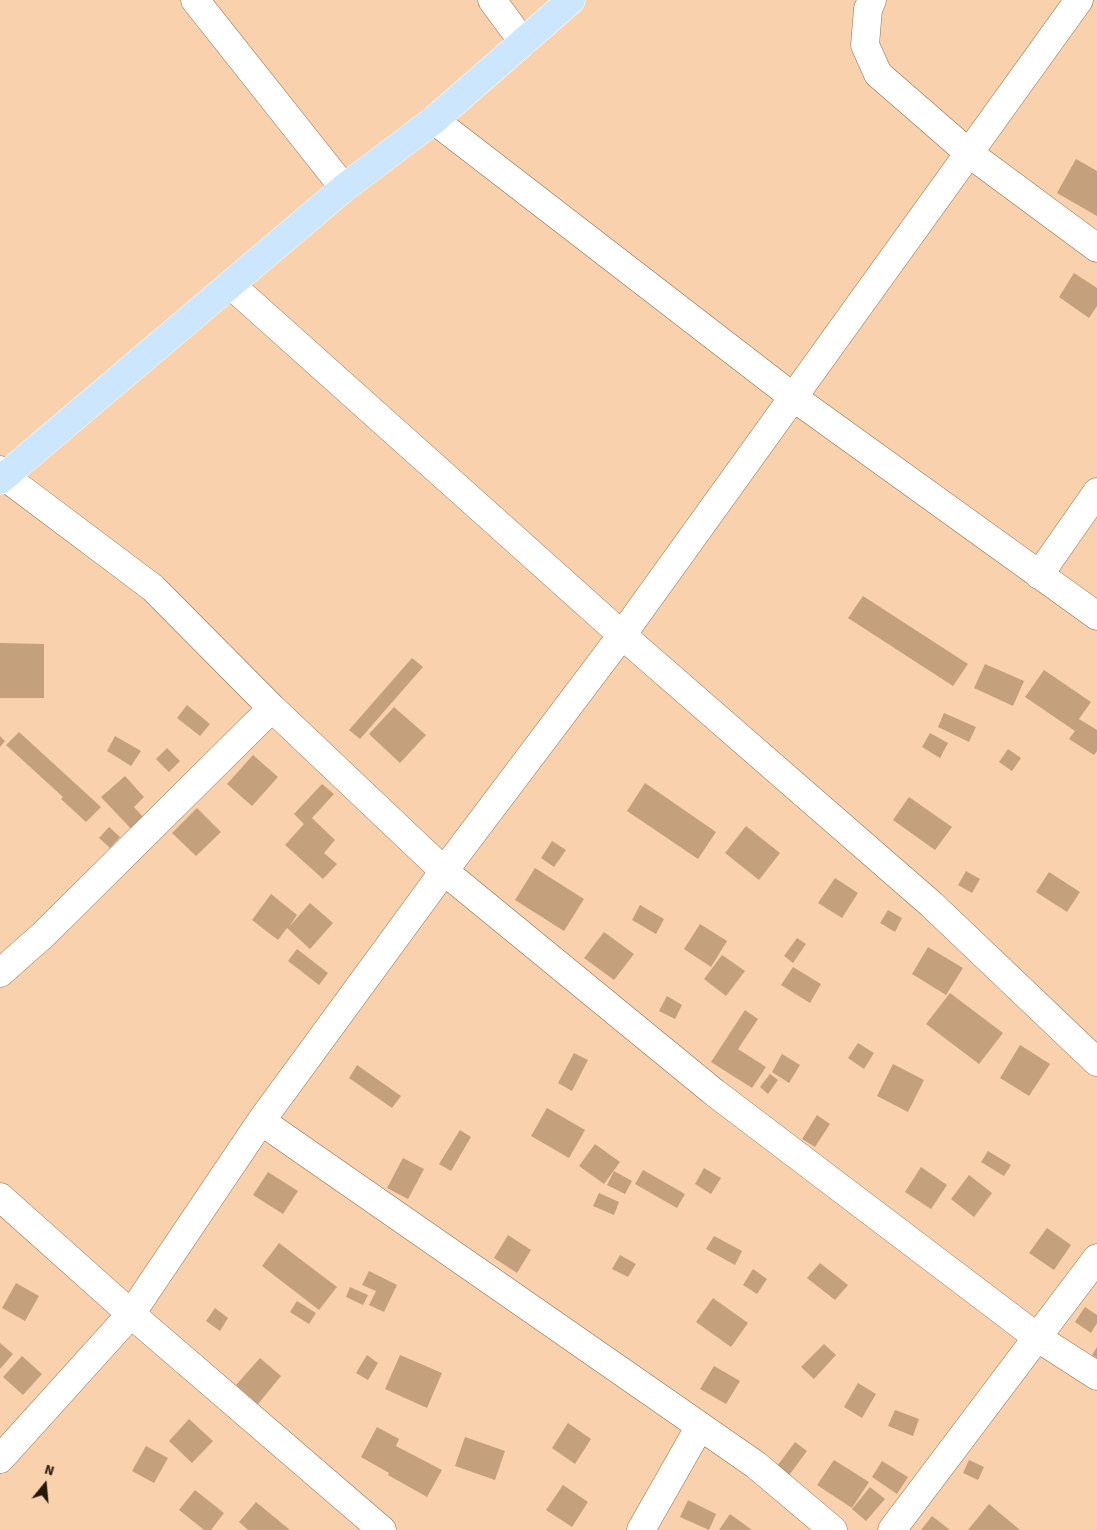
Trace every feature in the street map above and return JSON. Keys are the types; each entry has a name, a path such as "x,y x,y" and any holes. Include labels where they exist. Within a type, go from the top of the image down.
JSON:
{"main road":[{"path":"1,475 231,285 344,188 434,120 572,0"}],"street":[{"path":"195,0 344,188"},
{"path":"492,0 523,42"},
{"path":"872,0 868,9 865,45 878,74 970,154 1097,248"},
{"path":"0,1459 131,1314 261,1121 444,871 622,635 1079,0"},
{"path":"434,120 793,397 1097,616"},
{"path":"231,285 622,635 931,904 1097,1062"},
{"path":"1,475 153,588 272,708 444,871 715,1093 1038,1338 1097,1376"},
{"path":"1039,575 1097,492"},
{"path":"0,973 57,921 272,708"},
{"path":"261,1121 698,1428 756,1465 833,1530"},
{"path":"0,1197 131,1314 382,1530"},
{"path":"892,1530 1097,1258"},
{"path":"641,1530 698,1428"}],"building":[{"path":"1076,159 1097,171 1097,216 1057,193"},
{"path":"1074,273 1097,288 1097,306 1089,318 1059,297"},
{"path":"863,596 968,664 953,686 848,618"},
{"path":"0,643 44,644 44,698 0,698"},
{"path":"412,658 423,667 360,739 349,730"},
{"path":"985,664 1024,681 1013,706 974,688"},
{"path":"1044,670 1091,702 1079,719 1097,730 1097,751 1094,755 1069,739 1075,731 1025,697"},
{"path":"187,705 210,724 200,736 177,718"},
{"path":"394,707 426,735 400,763 369,734"},
{"path":"944,713 976,727 969,742 938,727"},
{"path":"19,732 101,807 86,822 61,799 63,797 6,745"},
{"path":"930,733 948,743 940,758 922,747"},
{"path":"0,736 5,741 0,747"},
{"path":"115,736 141,751 131,766 107,751"},
{"path":"167,748 180,761 169,772 156,759"},
{"path":"1008,749 1021,758 1012,771 999,762"},
{"path":"253,755 278,777 252,806 227,784"},
{"path":"125,776 144,797 134,807 147,821 134,832 101,797"},
{"path":"645,783 716,832 698,859 627,811"},
{"path":"322,784 334,794 312,818 335,840 324,853 337,864 323,879 285,845 304,824 294,814"},
{"path":"909,797 952,827 935,850 893,820"},
{"path":"197,808 221,832 196,856 172,833"},
{"path":"746,826 780,853 759,880 725,853"},
{"path":"109,827 120,837 110,848 99,838"},
{"path":"552,841 566,850 554,867 541,858"},
{"path":"535,868 584,899 564,931 515,900"},
{"path":"966,871 980,879 972,893 958,885"},
{"path":"1049,872 1080,892 1067,912 1036,892"},
{"path":"835,878 858,893 842,918 818,903"},
{"path":"271,894 297,915 289,927 310,903 333,923 310,949 287,928 278,940 252,920"},
{"path":"640,905 664,919 656,934 632,920"},
{"path":"888,910 902,918 895,932 880,923"},
{"path":"700,924 727,941 711,967 684,949"},
{"path":"604,932 634,954 614,980 584,958"},
{"path":"797,938 806,944 793,963 784,956"},
{"path":"928,947 963,968 946,995 912,974"},
{"path":"297,949 328,973 319,985 288,961"},
{"path":"722,955 745,971 726,996 704,979"},
{"path":"793,967 821,984 810,1003 781,985"},
{"path":"950,993 1003,1033 979,1064 926,1024"},
{"path":"667,996 682,1005 675,1019 659,1011"},
{"path":"745,1010 758,1019 738,1049 766,1067 752,1088 711,1062"},
{"path":"858,1043 874,1053 864,1069 848,1058"},
{"path":"1020,1045 1050,1064 1029,1096 1000,1078"},
{"path":"574,1053 588,1060 572,1091 558,1083"},
{"path":"782,1054 800,1065 789,1083 772,1072"},
{"path":"893,1064 924,1080 908,1112 877,1096"},
{"path":"357,1065 401,1096 392,1108 349,1078"},
{"path":"770,1074 778,1080 768,1094 760,1087"},
{"path":"547,1108 585,1130 569,1158 531,1136"},
{"path":"817,1115 830,1124 815,1147 802,1139"},
{"path":"460,1130 471,1137 451,1171 439,1164"},
{"path":"595,1144 620,1162 604,1184 579,1166"},
{"path":"988,1151 1011,1165 1004,1176 981,1162"},
{"path":"403,1158 424,1169 408,1199 387,1188"},
{"path":"921,1167 947,1185 931,1209 905,1192"},
{"path":"704,1168 721,1178 711,1194 695,1184"},
{"path":"643,1170 685,1194 677,1208 635,1184"},
{"path":"614,1171 632,1181 625,1194 607,1185"},
{"path":"268,1172 298,1191 283,1214 253,1195"},
{"path":"969,1175 992,1193 974,1217 951,1199"},
{"path":"599,1193 619,1202 614,1215 593,1206"},
{"path":"1047,1228 1071,1245 1054,1270 1029,1253"},
{"path":"508,1235 531,1250 517,1273 494,1258"},
{"path":"714,1236 742,1251 735,1265 706,1249"},
{"path":"279,1243 337,1287 319,1310 262,1266"},
{"path":"620,1255 636,1264 628,1277 612,1269"},
{"path":"820,1263 848,1285 835,1300 807,1278"},
{"path":"753,1269 767,1279 757,1294 743,1285"},
{"path":"369,1271 397,1285 384,1312 369,1305 376,1291 362,1285"},
{"path":"16,1283 39,1296 25,1321 2,1308"},
{"path":"350,1287 368,1295 363,1305 346,1297"},
{"path":"713,1298 748,1323 731,1347 696,1322"},
{"path":"297,1301 316,1313 309,1324 290,1312"},
{"path":"1085,1307 1097,1315 1097,1323 1091,1333 1075,1322"},
{"path":"215,1308 228,1318 220,1331 206,1321"},
{"path":"0,1343 13,1354 0,1369"},
{"path":"824,1344 836,1355 814,1379 801,1367"},
{"path":"1097,1347 1097,1358 1092,1355"},
{"path":"367,1355 378,1363 368,1380 356,1373"},
{"path":"400,1355 442,1373 427,1408 385,1389"},
{"path":"22,1356 42,1374 23,1395 3,1377"},
{"path":"260,1358 281,1376 258,1404 236,1385"},
{"path":"714,1366 740,1381 726,1404 700,1389"},
{"path":"858,1383 876,1394 862,1418 844,1407"},
{"path":"895,1410 919,1419 913,1436 888,1426"},
{"path":"189,1419 213,1441 192,1463 169,1441"},
{"path":"568,1423 591,1439 575,1464 552,1448"},
{"path":"377,1427 399,1439 396,1446 442,1470 427,1497 361,1457"},
{"path":"465,1437 505,1451 495,1480 455,1466"},
{"path":"795,1442 807,1451 784,1482 772,1473"},
{"path":"146,1446 168,1458 154,1483 132,1471"},
{"path":"834,1460 869,1482 852,1508 817,1485"},
{"path":"969,1460 984,1467 978,1480 963,1473"},
{"path":"882,1461 908,1477 897,1494 872,1477"},
{"path":"563,1485 588,1502 572,1527 546,1510"},
{"path":"870,1487 885,1499 866,1521 852,1509"},
{"path":"195,1490 224,1513 211,1530 204,1530 179,1510"},
{"path":"688,1500 716,1514 709,1530 680,1517"},
{"path":"256,1502 290,1530 248,1530 239,1522"},
{"path":"989,1504 1020,1530 968,1530"},
{"path":"730,1514 752,1530 719,1530"},
{"path":"932,1516 950,1530 921,1530"}]}
